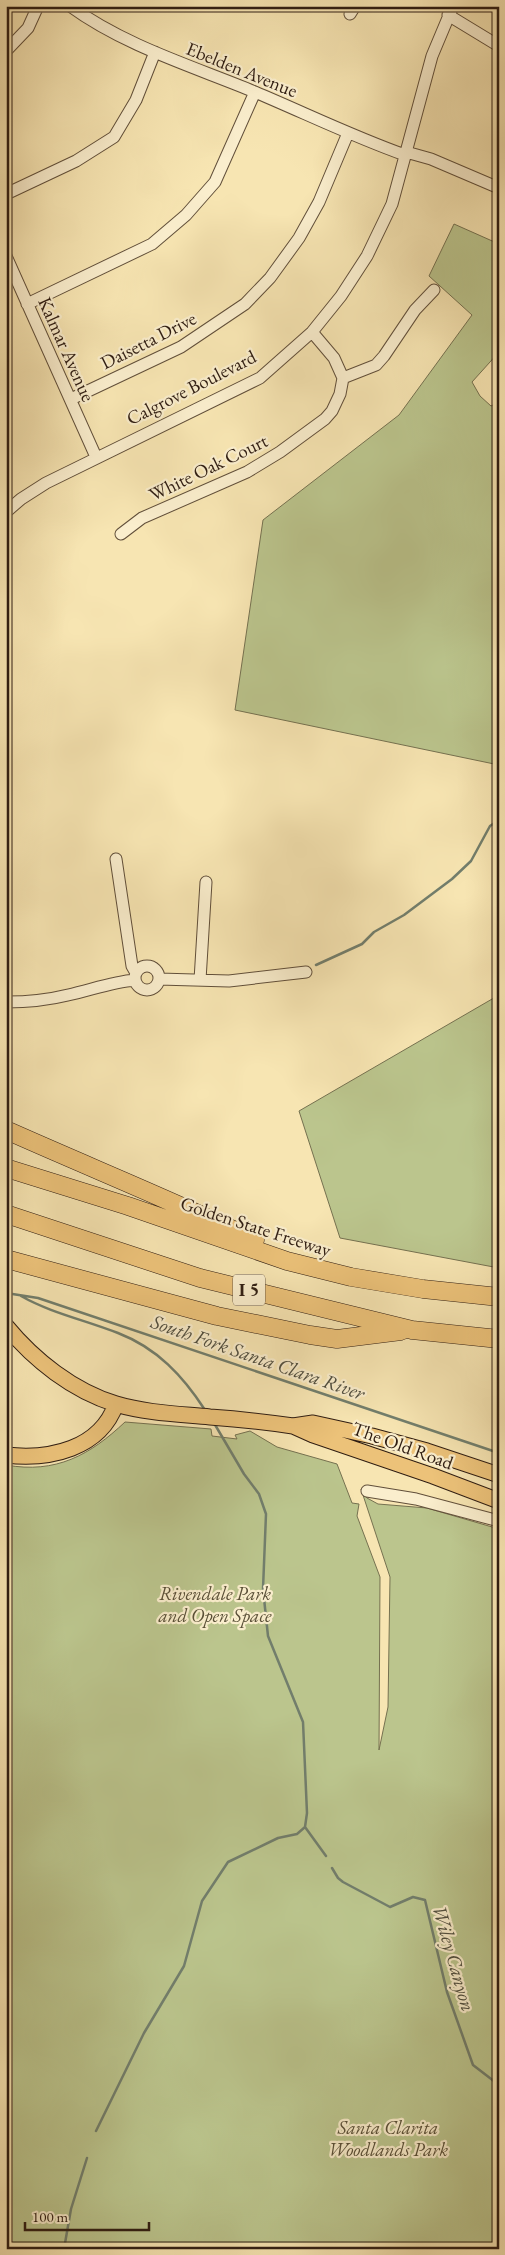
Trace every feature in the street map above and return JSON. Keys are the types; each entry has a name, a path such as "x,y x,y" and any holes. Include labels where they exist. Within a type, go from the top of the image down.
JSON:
{"highway":[{"path":"6,1130 136,1188 196,1211 314,1268"},
{"name":"Golden State Freeway","path":"6,1168 128,1206 287,1261 351,1277 423,1289 499,1297"},
{"name":"I 5","path":"6,1214 200,1278 412,1330 499,1339"},
{"path":"6,1259 217,1316 310,1336 337,1339 412,1330"}],"main road":[{"path":"6,1326 46,1366 82,1389 116,1404 186,1415 293,1426"},
{"path":"6,1455 42,1456 62,1452 87,1441 111,1419 116,1404"},
{"name":"The Old Road","path":"293,1426 313,1423 372,1436 427,1451 499,1475"},
{"name":"The Old Road","path":"293,1426 313,1435 434,1476 499,1501"}],"street":[{"path":"6,52 28,28 38,6"},
{"name":"Ebelden Avenue","path":"70,6 95,24 155,52 255,92 348,133 406,153 430,159 499,188"},
{"path":"451,11 499,46"},
{"name":"Calgrove Boulevard","path":"6,512 29,494 96,457 260,378 312,332 341,296 368,256 392,204 432,56 451,11"},
{"path":"6,194 76,161 114,137 136,100 155,52"},
{"path":"28,304 152,244 186,215 215,182 255,92"},
{"name":"Daisetta Drive","path":"71,399 141,364 181,347 245,304 270,278 299,238 319,202 348,133"},
{"name":"Kalmar Avenue","path":"6,256 96,457"},
{"path":"312,332 327,347 344,378 376,365 415,310 434,290"},
{"name":"White Oak Court","path":"121,534 142,518 247,472 280,452 325,419 340,394 344,378"},
{"path":"6,1002 67,996 136,976 143,967 152,968 158,975 159,979 155,987 146,990 138,986 136,976 132,966 116,859"},
{"path":"200,980 206,882"},
{"path":"159,979 244,980 306,972"},
{"path":"367,1490 416,1499 499,1521"}],"green space":[{"path":"454,224 499,244 499,352 472,382 480,396 491,406 499,402 499,765 235,710 263,520 399,415 472,315 429,276"},
{"path":"499,995 499,1268 340,1238 299,1111"},
{"path":"125,1422 211,1429 212,1436 237,1439 235,1435 250,1431 277,1447 337,1464 352,1503 359,1504 357,1516 380,1577 379,1750 388,1707 390,1577 361,1489 367,1498 378,1504 427,1508 499,1529 499,2249 6,2249 6,1465 41,1467 71,1459 99,1444"}],"waterway":[{"path":"316,965 362,944 374,932 404,915 452,879 471,861 490,826 499,820"},
{"name":"South Fork Santa Clara River","path":"6,1293 38,1298 499,1453"},
{"path":"21,1296 56,1312 118,1333 145,1347 168,1364 188,1386 205,1410"},
{"path":"96,2131 144,2033 184,1966 202,1901 228,1862 278,1838 297,1834 305,1827 307,1813 303,1722 268,1636 263,1589 266,1514 259,1494 244,1474 214,1423"},
{"name":"Wiley Canyon","path":"305,1827 326,1856"},
{"name":"Wiley Canyon","path":"332,1868 343,1882 390,1907 413,1897 425,1900 447,1992 473,2065 499,2085"},
{"path":"64,2249 71,2209 87,2158"}],"park label":[{"name":"Rivendale Park and Open Space","path":"215,1604"},
{"name":"Santa Clarita Woodlands Park","path":"388,2138"}]}
